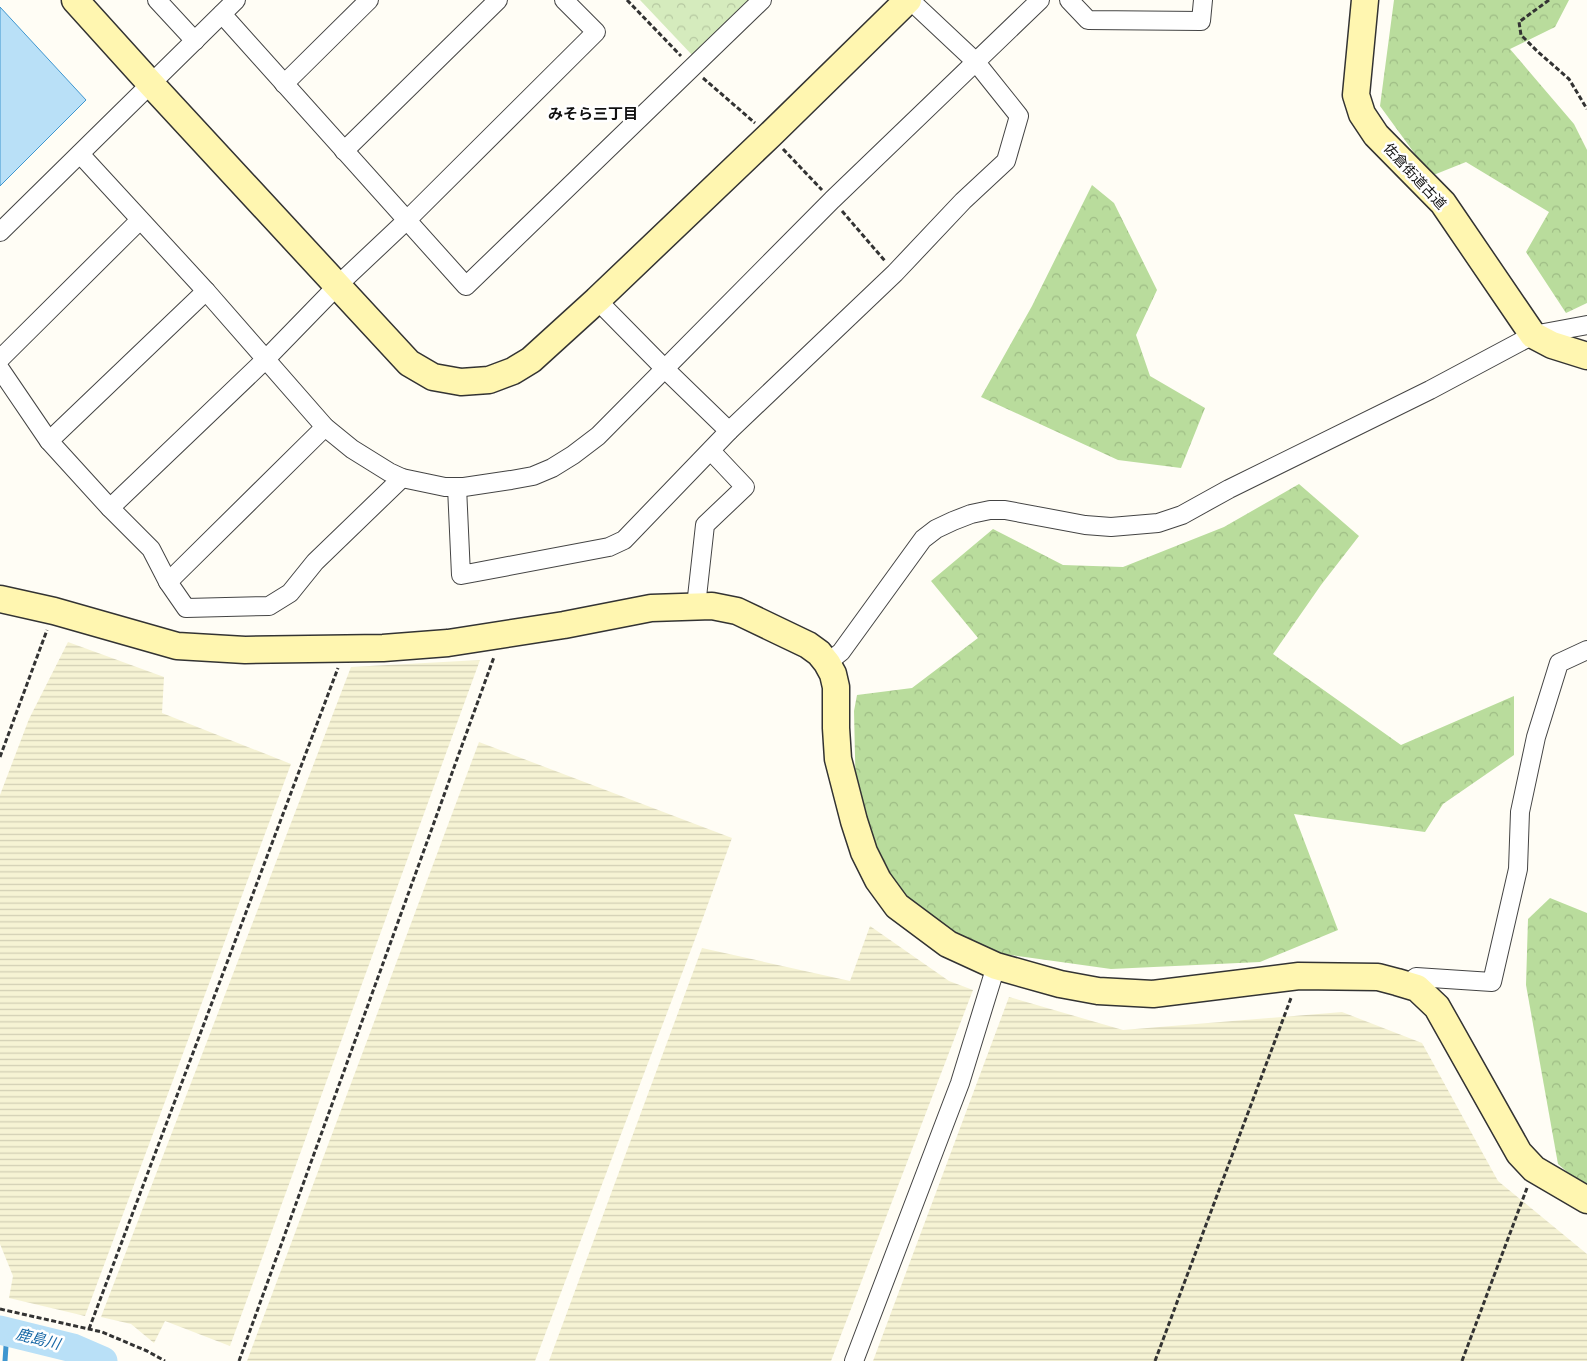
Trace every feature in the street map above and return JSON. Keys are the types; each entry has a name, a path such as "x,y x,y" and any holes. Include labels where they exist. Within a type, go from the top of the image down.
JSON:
{"street":[{"path":"76,0 150,83 409,363 432,377 461,382 489,380 513,372 531,360 597,300 909,0 975,61 1019,116 1006,161 963,202 895,273 729,431 712,451 624,540 609,547 596,550 461,575 457,487"},
{"path":"157,0 195,40"},
{"path":"0,232 236,0"},
{"path":"284,84 369,0"},
{"path":"344,151 498,0"},
{"path":"110,508 266,359 338,285 407,220 596,32 564,0"},
{"path":"222,14 466,286 762,0"},
{"path":"80,154 206,291 325,427 371,462 402,478 438,486 457,487 511,480 533,476 552,468 573,456 598,436 832,200 1040,0"},
{"path":"1069,0 1088,20 1200,21 1203,0"},
{"name":"佐倉街道古道","path":"1365,0 1356,95 1362,114 1376,135 1442,203 1533,335 1552,345 1587,356"},
{"path":"0,359 140,220"},
{"path":"49,441 206,291"},
{"path":"597,300 729,431"},
{"path":"827,663 841,652 923,539 936,529 971,514 990,510 1005,510 1084,525 1111,527 1158,523 1182,515 1229,489 1430,390 1533,335 1587,324"},
{"path":"0,369 49,441 110,508 151,548 168,582 186,608 269,606 290,593 315,562 402,478"},
{"path":"168,582 325,427"},
{"path":"696,606 705,525 744,487 712,451"},
{"path":"0,599 54,611 177,646 245,650 383,648 448,643 564,625 651,608 712,606 737,611 808,645 819,653 827,663 833,674 836,687 838,759 864,852 878,880 896,906 948,944 996,966 1060,984 1098,991 1153,994 1299,976 1378,978 1417,988 1437,1007 1519,1153 1534,1168 1587,1200"},
{"path":"1407,985 1416,977 1492,982 1518,869 1520,812 1536,737 1559,663 1587,650"},
{"path":"854,1361 960,1083 996,966"}],"path":[{"path":"628,0 692,68 770,135 832,200 895,273"},
{"path":"1550,0 1519,22 1522,35 1569,79 1587,109"},
{"path":"0,757 54,611"},
{"path":"239,1361 502,635"},
{"path":"89,1329 345,649"},
{"path":"1155,1361 1299,976"},
{"path":"1462,1361 1534,1168"},
{"path":"0,1309 102,1332 147,1351 165,1361"}],"shaded area":[{"path":"68,642 164,677 162,713 291,764 85,1316 9,1298 13,1276 0,1244 0,795 29,719"},
{"path":"480,660 230,1346 165,1321 154,1343 131,1324 101,1317 351,667"},
{"path":"479,742 732,838 700,926 535,1361 247,1361"},
{"path":"870,926 949,981 973,990 831,1361 549,1361 702,948 850,981"},
{"path":"1009,997 1123,1030 1342,1012 1422,1043 1498,1181 1587,1254 1587,1361 873,1361"}],"green space":[{"path":"640,0 750,0 693,56"},
{"path":"1394,0 1569,0 1555,27 1510,49 1574,124 1587,150 1587,303 1566,313 1526,252 1549,212 1466,162 1431,176 1380,106"},
{"path":"1092,185 1114,203 1157,290 1136,335 1150,376 1205,408 1181,468 1118,460 981,397 1032,306"},
{"path":"1299,484 1359,536 1321,585 1273,654 1401,745 1514,696 1514,755 1443,804 1425,832 1294,814 1338,930 1260,962 1111,969 968,949 888,883 856,801 854,711 857,695 912,688 978,638 931,581 993,529 1063,565 1123,567 1224,527"},
{"path":"1550,898 1587,913 1587,1189 1558,1164 1526,985 1528,919"}],"water":[{"path":"0,7 86,100 0,186"}],"waterway":[{"name":"鹿島川","path":"0,1330 73,1348 103,1361"},
{"path":"5,1361 7,1331"}],"district":[{"name":"みそら三丁目","path":"593,114"}]}
